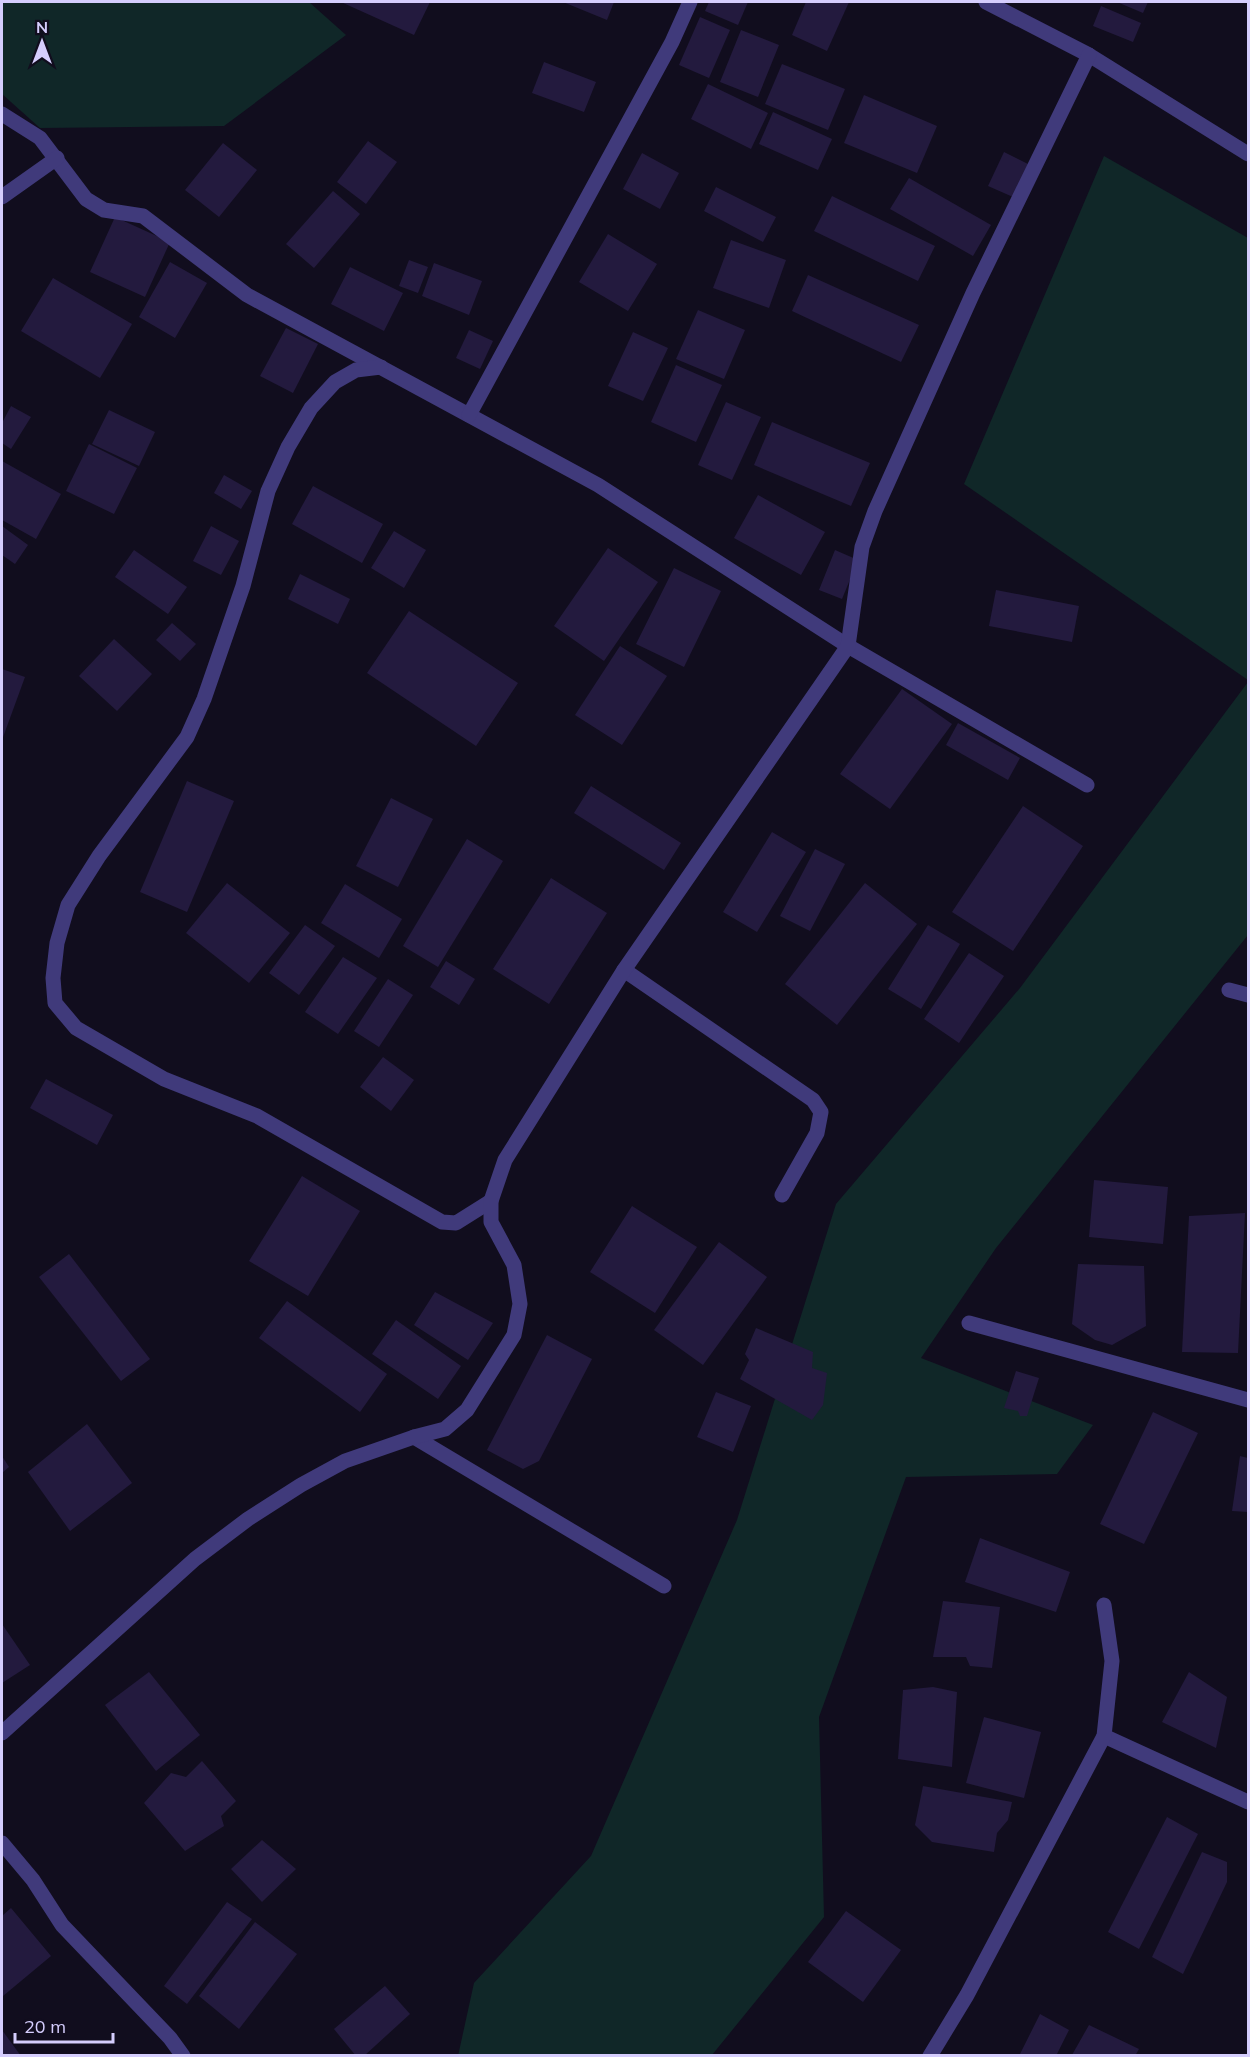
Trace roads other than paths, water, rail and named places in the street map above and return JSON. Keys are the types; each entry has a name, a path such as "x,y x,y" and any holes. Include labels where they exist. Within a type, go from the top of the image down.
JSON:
{"street":[{"path":"469,415 672,42 690,2"},
{"path":"986,2 1089,56 1248,154"},
{"path":"2,1733 195,1559 248,1519 301,1485 345,1461 414,1437 445,1429 467,1410 514,1335 520,1304 514,1265 491,1222 491,1201 505,1160 624,970 848,646 862,547 875,511 973,293 1089,56"},
{"path":"2,114 40,138 86,199 104,210 143,216 247,295 598,485 848,646 1087,785"},
{"path":"2,197 57,158"},
{"path":"381,367 356,370 335,382 311,408 288,447 268,491 243,586 204,699 187,737 99,856 68,905 57,943 53,978 55,1003 76,1028 141,1066 164,1079 257,1116 442,1222 456,1223 491,1201"},
{"path":"624,970 813,1100 821,1112 817,1133 782,1195"},
{"path":"1229,990 1248,995"},
{"path":"969,1323 1248,1400"},
{"path":"414,1437 664,1586"},
{"path":"930,2055 966,1995 1104,1736 1112,1661 1104,1605"},
{"path":"1104,1736 1248,1802"},
{"path":"2,1843 33,1880 62,1925 170,2038 183,2055"}]}
